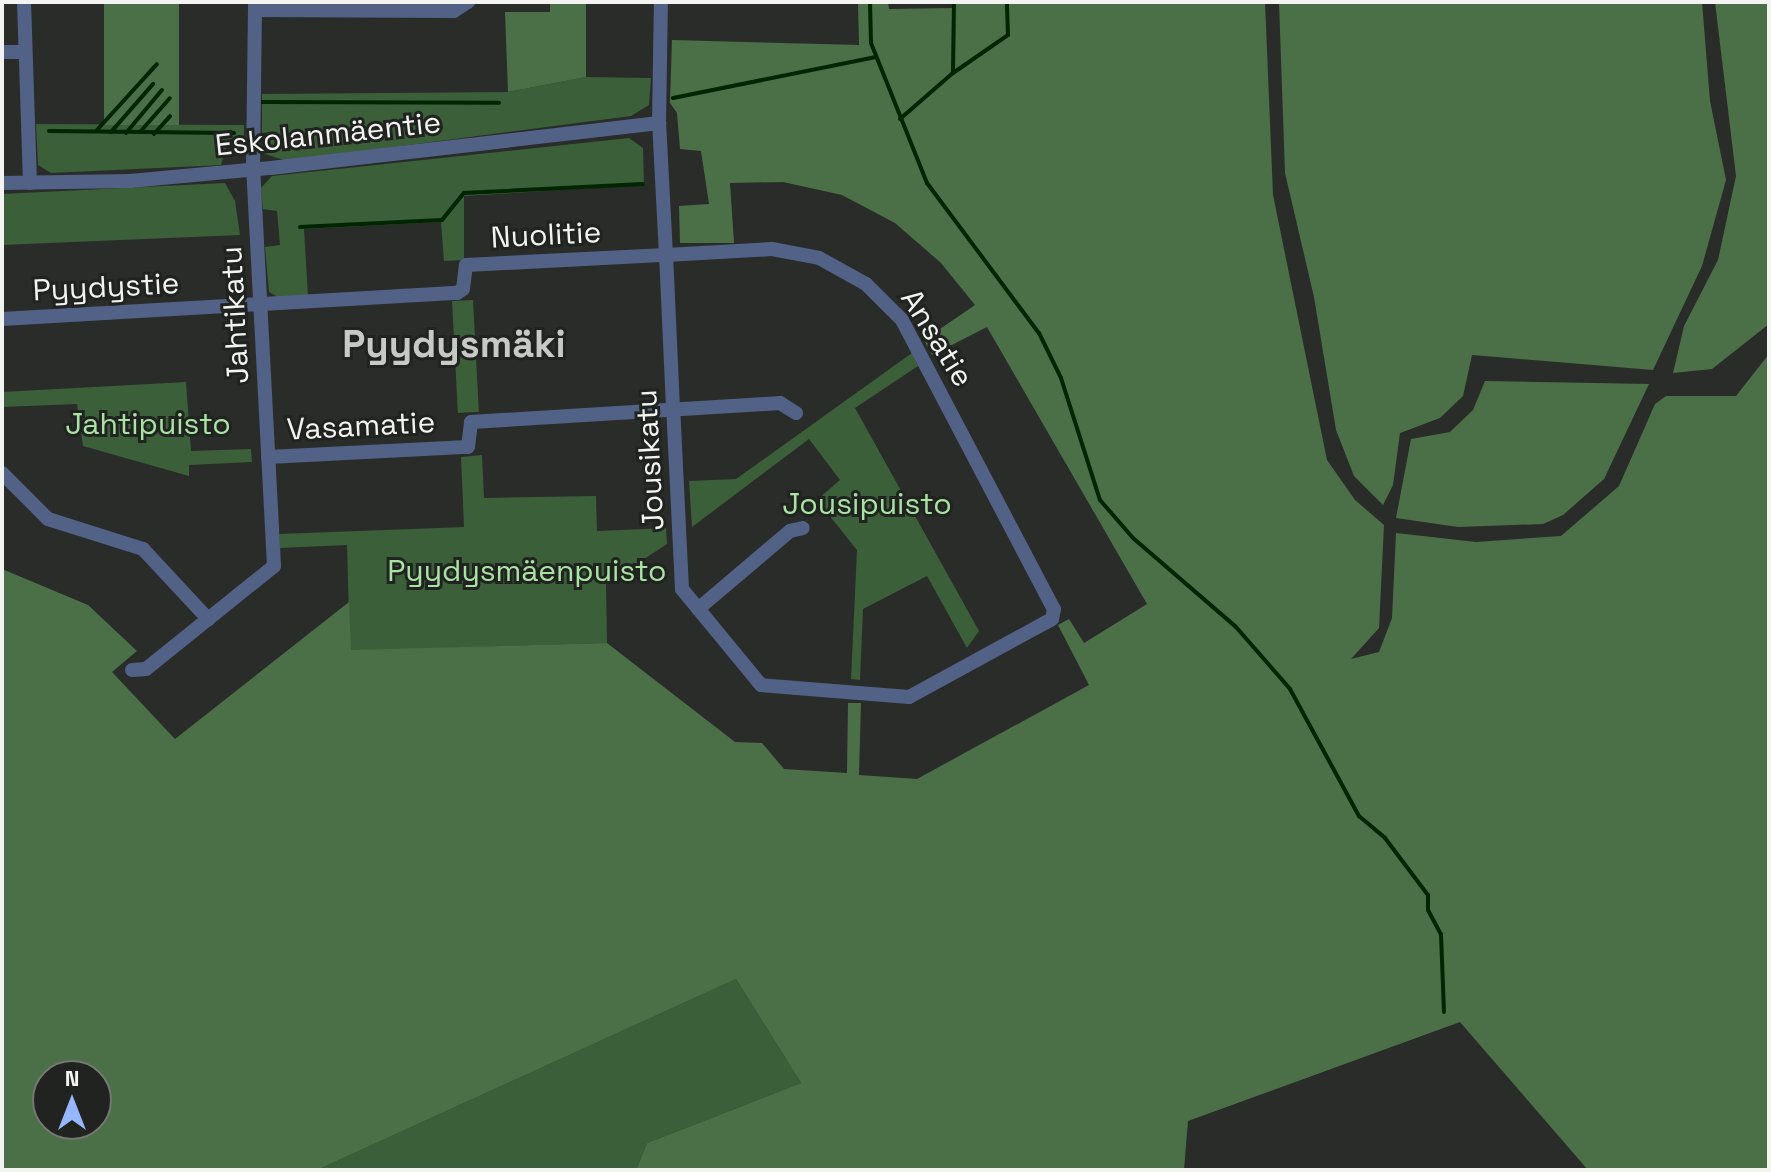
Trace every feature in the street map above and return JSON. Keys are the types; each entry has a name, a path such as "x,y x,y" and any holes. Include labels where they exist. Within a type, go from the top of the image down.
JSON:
{"street":[{"path":"24,2 23,52 30,183"},
{"path":"255,6 454,11 468,2"},
{"name":"Jousikatu","path":"661,2 659,123 682,589 761,685 900,698 1052,619 1054,609"},
{"name":"Jahtikatu","path":"132,670 146,669 274,566 253,170 255,6"},
{"path":"2,52 23,52"},
{"name":"Eskolanmäentie","path":"2,183 253,170 659,123"},
{"name":"Ansatie","path":"666,255 772,249 803,254 837,266 889,303 922,355 1054,609"},
{"name":"Nuolitie","path":"260,305 457,293 463,289 466,265 666,255"},
{"name":"Pyydystie","path":"2,319 260,305"},
{"path":"673,408 780,403 796,413"},
{"name":"Vasamatie","path":"268,457 468,447 471,422 673,408"},
{"path":"2,473 48,519 143,549 208,619"},
{"path":"698,609 790,531 803,528"}],"green space":[{"path":"104,2 179,2 179,125 104,125"},
{"path":"550,2 586,2 586,77 508,92 505,12 550,12"},
{"path":"858,2 888,2 889,9 953,8 953,2 1265,2 1273,195 1327,460 1355,500 1384,525 1379,628 1351,659 1379,652 1392,618 1396,533 1476,542 1561,536 1619,486 1655,404 1666,396 1736,396 1769,354 1769,1170 1588,1170 1460,1022 1188,1121 1184,1170 636,1170 647,1143 801,1083 736,979 317,1170 2,1170 2,569 88,605 137,651 112,672 175,739 349,602 351,650 607,643 735,742 762,743 784,769 847,773 848,703 861,703 859,775 917,779 1089,685 1058,625 1069,619 1084,643 1147,604 987,327 932,355 924,340 975,305 941,263 895,223 842,195 783,182 730,183 734,243 680,243 679,206 709,204 701,151 680,149 677,113 670,103 672,40 859,45"},
{"path":"1279,2 1702,2 1710,101 1726,180 1702,266 1653,370 1472,355 1463,396 1440,418 1400,433 1393,485 1383,505 1354,476 1336,430 1314,297 1285,173"},
{"path":"1715,2 1769,2 1769,324 1712,369 1673,373 1684,326 1718,260 1736,176"},
{"path":"586,77 651,78 649,105 631,116 287,161 262,153 262,94 508,92"},
{"path":"36,124 244,125 244,140 226,148 221,165 51,173 38,165"},
{"path":"629,138 643,148 644,185 464,196 464,260 444,261 441,222 304,229 308,296 278,297 269,292 265,247 280,245 277,211 263,209 261,188 272,176"},
{"path":"225,183 235,201 240,235 2,245 2,194"},
{"path":"473,300 479,412 458,413 452,301"},
{"name":"Jousipuisto","path":"912,353 918,366 855,408 979,631 967,648 927,576 863,609 860,680 851,679 857,550 817,500 840,480 809,439 692,527 689,481 736,479"},
{"path":"1485,381 1649,384 1604,479 1563,515 1543,524 1458,527 1396,518 1411,439 1450,432 1473,410"},
{"name":"Jahtipuisto","path":"186,382 191,451 251,449 252,462 189,465 189,476 83,446 77,404 2,407 2,392"},
{"name":"Pyydysmäenpuisto","path":"482,455 484,498 596,496 597,531 666,528 667,544 606,584 607,643 350,651 347,545 280,548 279,534 464,527 461,457"},
{"path":"736,979 801,1083 647,1143 636,1170 317,1170"}],"waterway":[{"path":"870,2 871,43 927,183 1039,333 1061,378 1100,500 1133,538 1236,627 1290,689 1359,816 1385,838 1428,895 1428,910 1441,934 1444,1012"},
{"path":"953,72 954,2"},
{"path":"900,119 953,73 1008,35 1007,2"},
{"path":"673,98 876,57"},
{"path":"97,130 157,64"},
{"path":"111,132 153,84"},
{"path":"126,133 162,90"},
{"path":"140,132 170,98"},
{"path":"261,102 499,103"},
{"path":"154,134 170,116"},
{"path":"49,131 234,133"},
{"path":"300,227 442,220 464,193 643,184"}],"district":[{"name":"Pyydysmäki","path":"454,345"}]}
